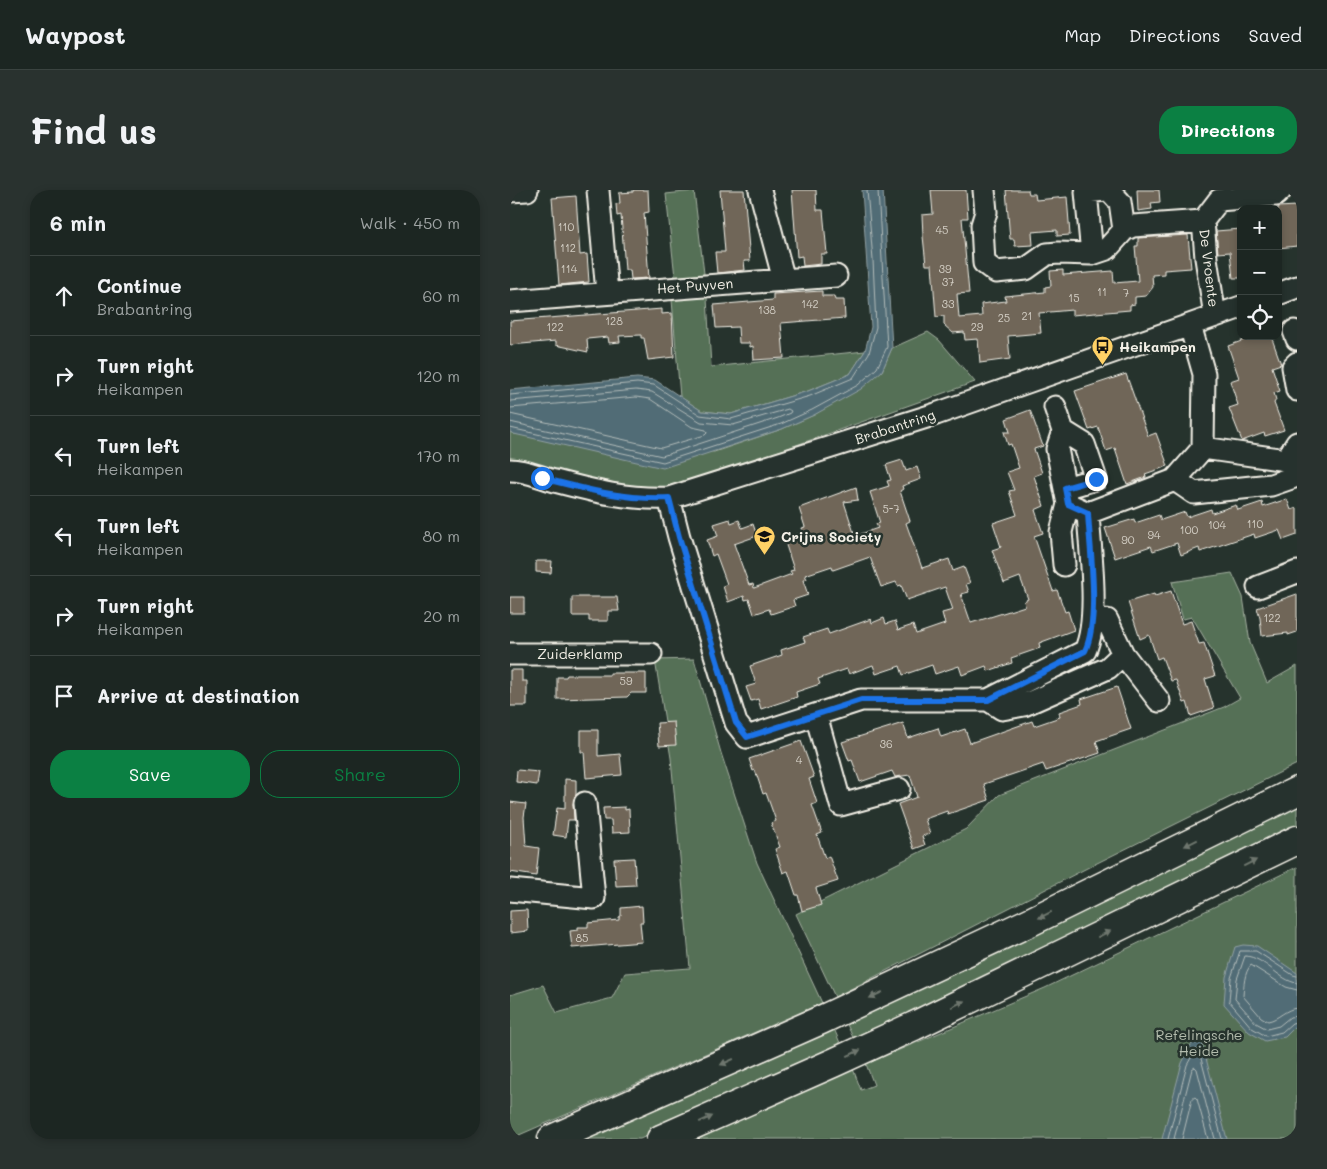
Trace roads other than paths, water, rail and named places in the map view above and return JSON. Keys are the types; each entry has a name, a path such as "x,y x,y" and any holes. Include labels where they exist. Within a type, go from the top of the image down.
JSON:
{"highway":[{"path":"552,1139 822,1020 1297,791"},
{"path":"661,1139 905,1030 1297,840"}],"street":[{"path":"510,192 527,190"},
{"path":"598,190 607,293"},
{"path":"760,190 784,280"},
{"path":"984,190 986,212 982,225 984,264 996,272 1026,270 1047,254 1058,252 1092,254 1108,249 1124,230 1120,202 1100,191 1092,254"},
{"name":"De Vroente","path":"1215,316 1206,258 1203,221 1219,200 1276,195 1281,190"},
{"name":"De Vroente","path":"1124,230 1133,226 1203,221"},
{"name":"Het Puyven","path":"510,301 836,276"},
{"path":"1282,293 1297,287"},
{"name":"Brabantring","path":"510,470 519,470 584,489 627,498 669,498 936,414 1237,308"},
{"path":"1088,513 1175,480 1203,448 1204,374 1190,325"},
{"path":"1297,363 1294,367 1297,390"},
{"path":"1055,408 1063,431 1057,450 1066,496 1062,532 1064,564"},
{"path":"1063,431 1084,444 1096,479 1066,496"},
{"path":"1203,448 1294,461"},
{"path":"1175,480 1194,493 1271,485 1294,461"},
{"name":"Brabantring","path":"510,483 542,478"},
{"path":"669,498 679,537 736,723 747,737 861,700 988,700 1085,651 1090,641 1093,618 1088,513 1066,496"},
{"path":"1258,587 1297,572"},
{"path":"1093,618 1107,620 1123,654 1159,701"},
{"name":"Zuiderklamp","path":"510,654 651,654"},
{"path":"988,700 1002,709 1024,705 1108,668 1123,654"},
{"path":"816,714 841,805 899,789"},
{"path":"510,890 594,898 584,803"}],"water":[{"path":"862,190 883,190 892,348 882,371 861,389 814,415 782,429 663,468 510,432 510,390 637,378 655,380 702,411 731,414 808,391 850,374 865,351 871,327"},
{"path":"1243,945 1257,946 1297,973 1297,1025 1285,1037 1265,1041 1249,1032 1224,1004 1226,977 1235,947"},
{"path":"1192,1043 1202,1043 1227,1139 1162,1139 1182,1063"}],"place":[{"name":"Heikampen","path":"1103,366"},
{"name":"Crijns Society","path":"765,556"}],"park label":[{"name":"Refelingsche Heide","path":"1199,1044"}]}
